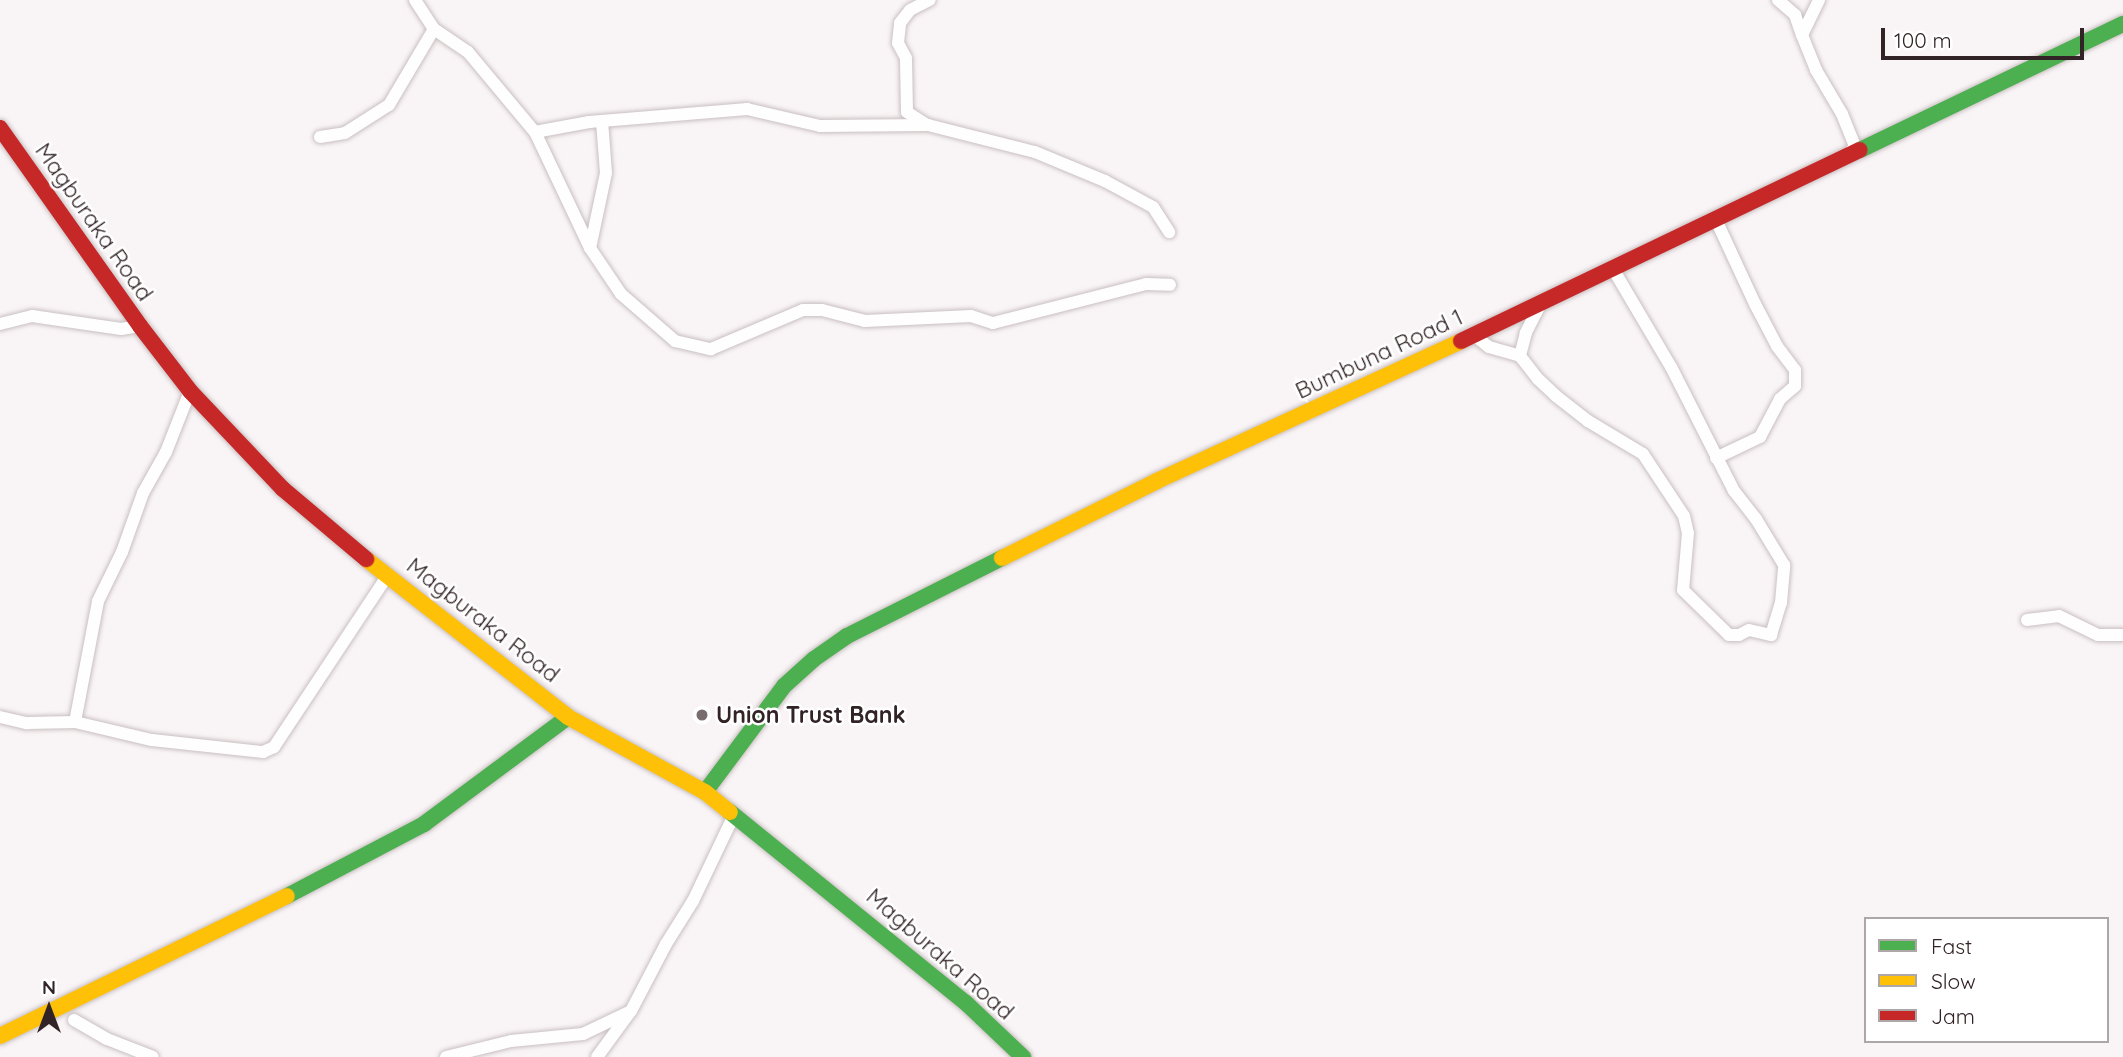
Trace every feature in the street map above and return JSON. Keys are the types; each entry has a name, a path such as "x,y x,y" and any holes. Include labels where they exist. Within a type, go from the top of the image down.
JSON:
{"main road":[{"name":"Bumbuna Road 1","path":"705,792 783,686 814,659 847,636 1157,481 1474,335 2123,24"},
{"name":"Magburaka Road","path":"0,128 140,326 190,391 283,489 568,717 705,792 733,817 840,898 966,1003 1023,1057"},
{"path":"0,1036 342,869 424,824 568,717"}],"street":[{"path":"415,0 434,29 468,52 536,132 590,248 621,294 675,341 711,349 803,310 822,310 865,321 971,316 993,323 1146,284 1170,285"},
{"path":"907,112 906,58 898,43 900,23 910,10 930,0"},
{"path":"1778,0 1795,15 1816,70 1842,114 1855,147 1847,155"},
{"path":"1802,34 1819,0"},
{"path":"320,138 345,132 389,105 434,29"},
{"path":"536,132 602,121 747,109 820,127 928,125 1035,152 1105,181 1153,207 1169,232"},
{"path":"907,112 928,125"},
{"path":"883,126 907,112"},
{"path":"590,248 606,173 602,121"},
{"path":"1716,220 1777,346 1795,370 1795,386 1780,399 1760,437 1716,458"},
{"path":"1474,335 1489,347 1520,356 1556,396 1588,421 1643,454 1684,516 1688,533 1683,590 1729,635 1739,635 1749,630 1771,635 1783,592 1784,565 1756,519 1734,491 1671,367 1613,269"},
{"path":"1520,356 1526,334 1541,303"},
{"path":"0,324 32,316 121,328 140,326"},
{"path":"75,722 99,601 122,552 143,493 166,452 190,391"},
{"path":"0,717 27,723 75,722 152,740 263,752 274,747 388,575"},
{"path":"2027,620 2059,616 2098,635 2123,635"},
{"path":"597,1057 631,1011 666,944 693,901 733,817"},
{"path":"446,1057 511,1041 583,1034 631,1011"},
{"path":"74,1020 141,1055 153,1057"}],"traffic: fast":[{"path":"1860,150 2123,24"},
{"path":"705,792 784,686 814,659 847,636 1002,558"},
{"path":"287,896 424,824 568,717"},
{"path":"730,812 966,1003 1023,1057"}],"traffic: slow":[{"path":"1002,558 1157,481 1461,341"},
{"path":"366,559 568,717 705,792 730,812"},
{"path":"0,1036 287,896"}],"traffic: jam":[{"path":"0,128 140,326 190,391 283,489 366,559"},
{"path":"1461,341 1860,150"}],"place":[{"name":"Union Trust Bank","path":"702,715"}]}
